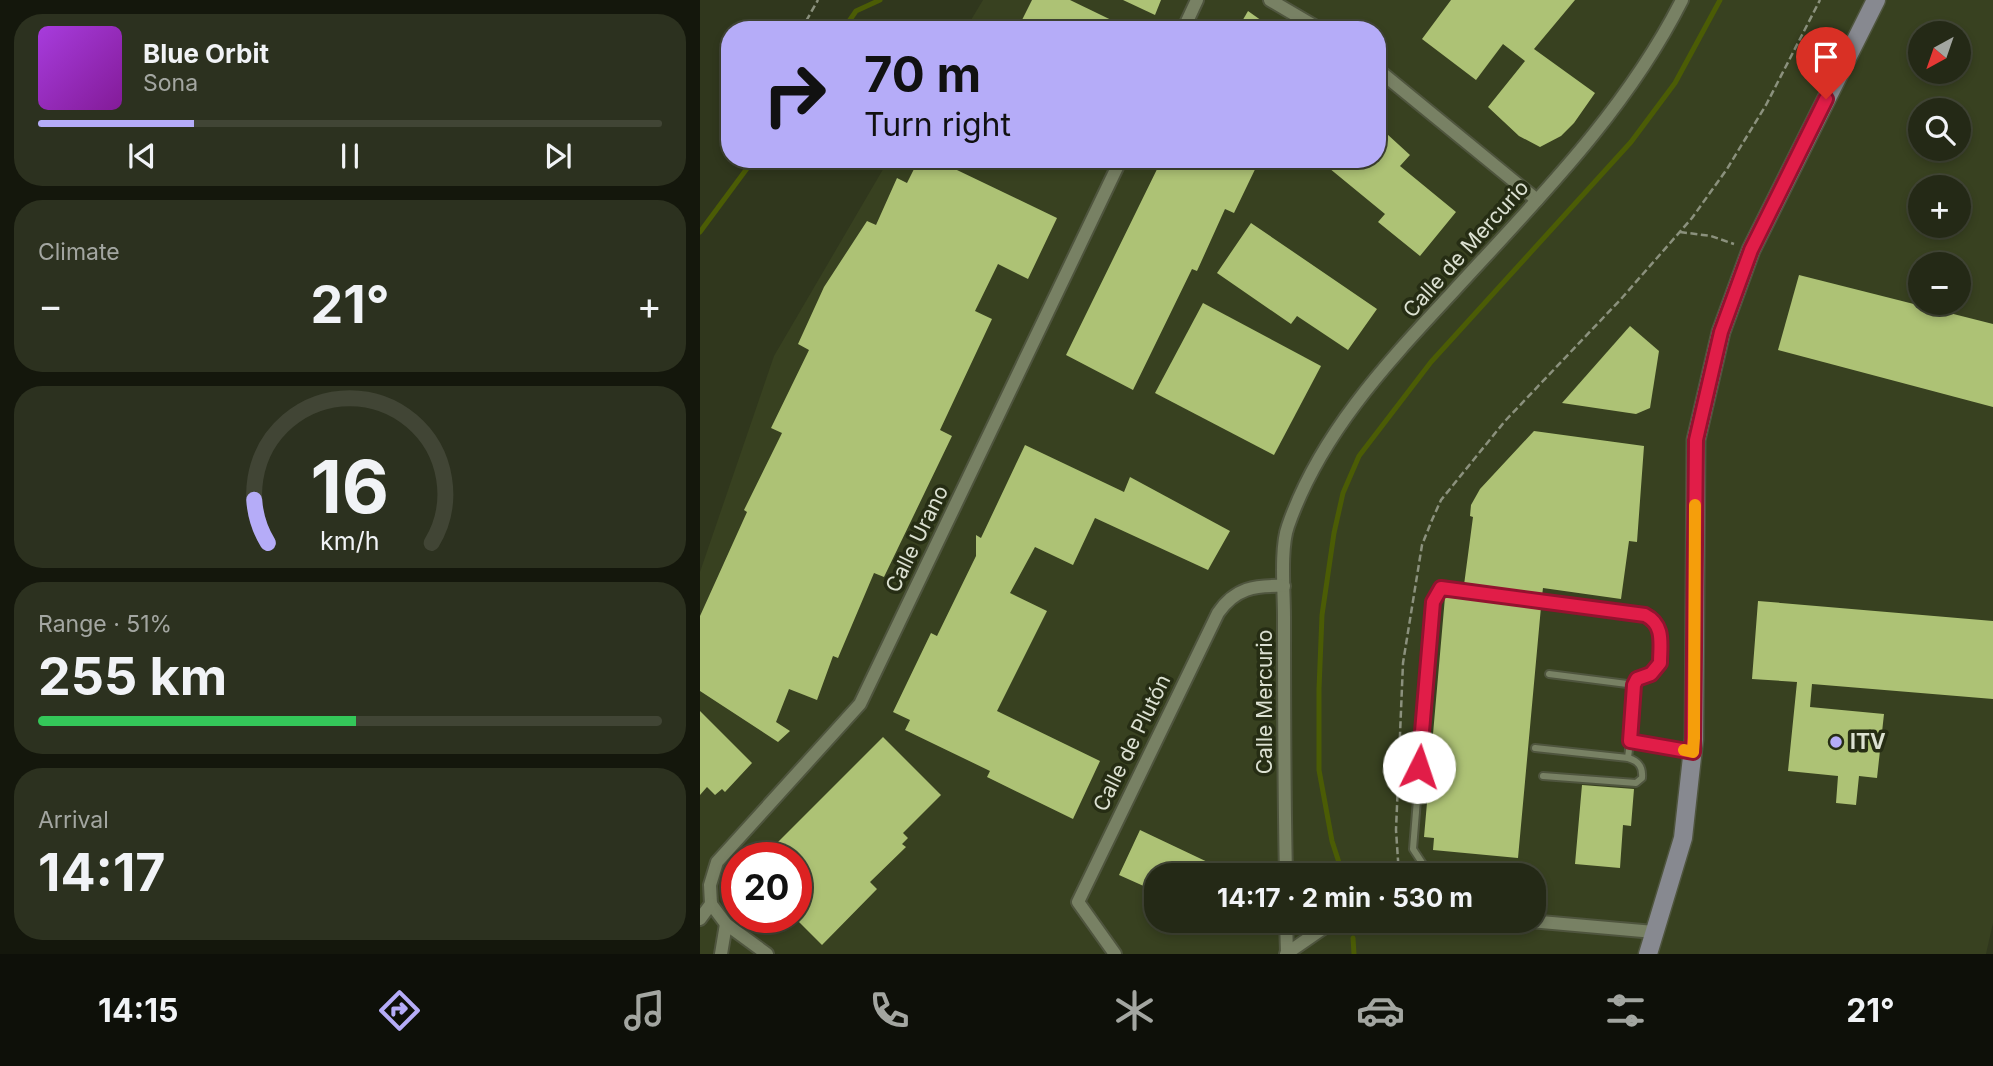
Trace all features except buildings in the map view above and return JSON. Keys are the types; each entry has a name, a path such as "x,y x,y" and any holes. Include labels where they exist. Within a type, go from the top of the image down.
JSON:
{"street":[{"path":"1187,21 1197,0"},
{"path":"1270,0 1306,21"},
{"name":"Calle de Mercurio","path":"1287,528 1334,432 1379,372 1537,200 1614,111 1647,62 1682,0"},
{"path":"1648,954 1683,838 1693,752 1696,440 1721,332 1751,250 1876,0"},
{"path":"1386,76 1537,200"},
{"name":"Calle Urano","path":"711,904 710,884 717,862 860,704 1117,168"},
{"name":"Calle Mercurio","path":"1286,863 1284,586 1287,528"},
{"name":"Calle de Plutón","path":"1115,954 1078,902 1226,600 1250,586 1284,586"},
{"path":"700,919 711,904 721,917"},
{"path":"1546,922 1654,932"},
{"path":"721,954 724,933"},
{"path":"738,933 767,954"},
{"path":"1286,933 1286,954"},
{"path":"1286,954 1316,933"}],"lane":[{"path":"1422,863 1413,849 1433,602 1441,588 1645,615 1654,620 1660,630 1660,663 1651,674 1637,679 1634,685 1628,758"},
{"path":"1549,674 1634,685"},
{"path":"1630,741 1693,752"},
{"path":"1535,748 1628,758 1638,763 1642,770 1642,778 1636,783 1543,776"}],"path":[{"path":"806,21 818,0"},
{"path":"1398,863 1396,830 1403,663 1422,545 1441,500 1505,421 1679,232 1727,169 1766,105 1821,0"},
{"path":"1679,232 1711,236 1751,250"}],"shaded area":[{"path":"983,0 1993,0 1993,923 1986,954 700,954 700,572 774,356 884,168 1386,168 1386,21 970,21"}],"waterway":[{"path":"849,21 856,11 880,0"},
{"path":"1339,863 1332,841 1319,770 1322,615 1343,493 1359,456 1431,362 1631,142 1675,83 1720,0"},
{"path":"700,232 747,168"},
{"path":"1353,938 1354,954"}],"slow traffic":[{"path":"1684,750 1693,752 1694,738 1695,505"}],"place":[{"name":"ITV","path":"1836,742"}],"route":[{"path":"1419,767 1433,602 1441,588 1645,615 1654,620 1660,630 1660,663 1657,670 1637,679 1634,685 1630,741 1693,752 1696,440 1721,332 1751,250 1826,99"}]}
